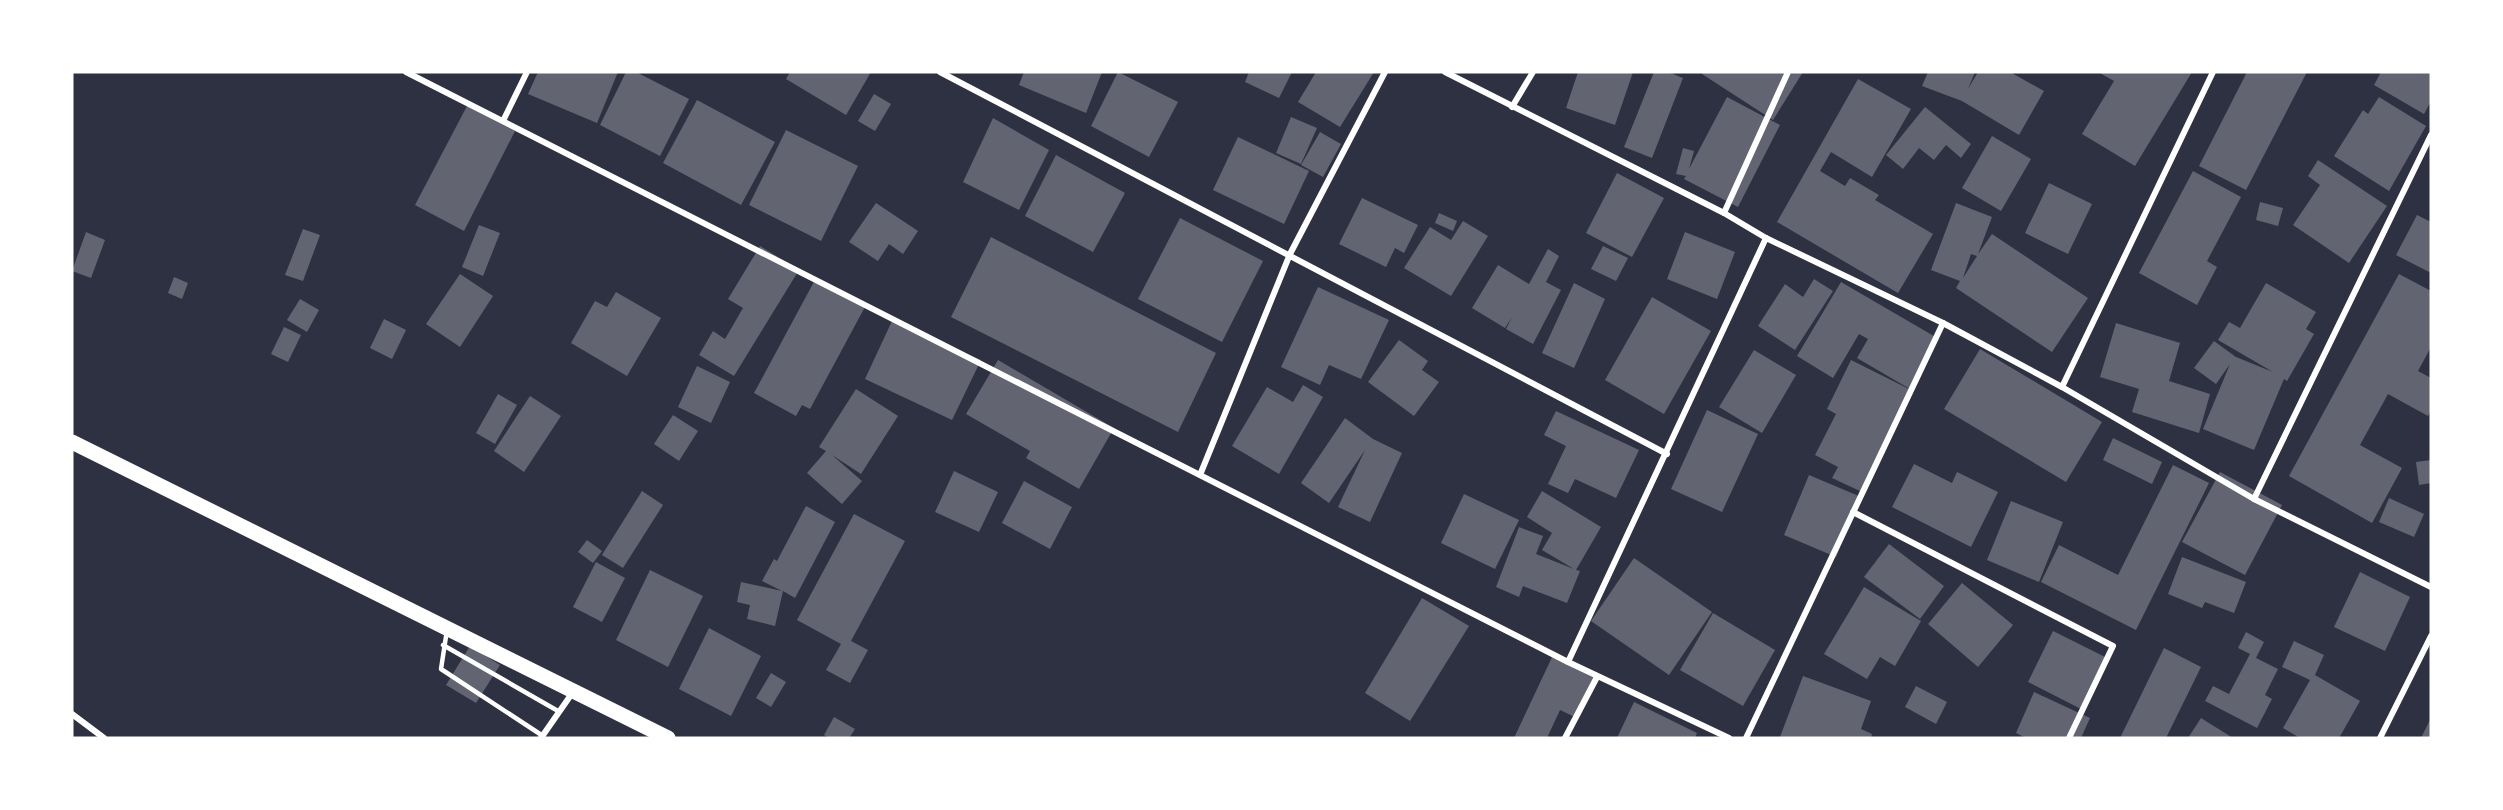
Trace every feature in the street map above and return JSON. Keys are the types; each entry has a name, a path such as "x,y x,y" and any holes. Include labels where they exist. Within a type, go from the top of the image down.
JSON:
{"main road":[{"path":"72,442 447,627 573,693 668,738"}],"street":[{"path":"406,72 1597,677 1729,738"},
{"path":"503,121 527,72"},
{"path":"940,72 1667,454"},
{"path":"1200,475 1290,254 1384,72"},
{"path":"1445,72 1724,213 1766,238 1943,323 2062,387 2253,498 2431,588"},
{"path":"1512,107 1533,72"},
{"path":"1724,213 1788,72"},
{"path":"2062,387 2213,72"},
{"path":"2253,498 2431,135"},
{"path":"1568,662 1766,238"},
{"path":"1746,738 1943,323"},
{"path":"1853,512 2113,646 2069,738"},
{"path":"2380,738 2431,636"},
{"path":"1565,738 1597,677"},
{"path":"542,737 558,711 573,693"},
{"path":"72,714 104,738"}],"lane":[{"path":"447,627 441,669 542,737"},
{"path":"443,645 558,711"}],"building":[{"path":"538,72 618,72 597,123 528,94"},
{"path":"626,72 636,72 689,99 660,156 600,125"},
{"path":"790,72 871,72 846,115 786,79"},
{"path":"1024,72 1102,72 1086,113 1019,85"},
{"path":"1118,72 1178,102 1149,157 1091,126"},
{"path":"1249,72 1292,72 1279,98 1245,82"},
{"path":"1316,72 1374,72 1340,127 1298,102"},
{"path":"1578,72 1633,72 1615,125 1566,108"},
{"path":"1654,72 1668,72 1683,78 1652,158 1624,147"},
{"path":"1703,72 1803,72 1773,120 1702,74"},
{"path":"1928,72 1975,72 1968,89 1978,72 2010,72 2044,91 2019,135 1962,101 1922,86"},
{"path":"2098,72 2192,72 2135,166 2082,134 2114,81"},
{"path":"2247,72 2307,72 2246,190 2199,166"},
{"path":"2381,72 2431,72 2431,101 2424,114 2374,85"},
{"path":"1858,79 1911,109 1872,177 1831,152 1820,171 1845,186 1850,178 1879,195 1875,200 1933,234 1898,293 1777,222"},
{"path":"874,94 891,104 875,131 858,121"},
{"path":"1727,97 1780,125 1738,207 1684,179 1686,176 1676,174 1683,148 1694,151 1689,169"},
{"path":"2379,97 2426,126 2389,191 2334,156 2363,110 2368,114"},
{"path":"697,100 775,142 741,205 663,163"},
{"path":"467,106 515,131 464,231 415,205"},
{"path":"1925,107 1971,144 1961,158 1946,145 1934,160 1919,148 1903,169 1886,155"},
{"path":"1291,117 1317,128 1301,164 1276,153"},
{"path":"993,118 1049,150 1019,210 963,182"},
{"path":"786,130 858,166 821,241 749,205"},
{"path":"1320,132 1341,144 1323,177 1301,165"},
{"path":"1992,136 2031,159 2001,211 1962,188"},
{"path":"1238,137 1309,171 1284,224 1213,190"},
{"path":"1056,155 1125,193 1093,252 1025,216"},
{"path":"2318,160 2387,206 2349,263 2293,225 2320,185 2308,176"},
{"path":"2193,171 2241,197 2207,261 2217,267 2197,305 2139,273"},
{"path":"1617,173 1664,198 1632,257 1586,233"},
{"path":"2049,183 2092,204 2068,254 2025,233"},
{"path":"1362,198 1418,225 1404,253 1395,248 1386,267 1339,244"},
{"path":"2260,202 2283,208 2278,226 2256,220"},
{"path":"876,203 918,231 903,254 889,244 878,261 849,242"},
{"path":"1956,203 1992,217 1978,254 1992,234 2088,298 2052,352 1956,288 1960,281 1931,270","holes":["1971,254 1977,256 1963,278"]},
{"path":"1439,213 1457,221 1453,231 1435,223"},
{"path":"2417,215 2431,222 2431,273 2396,255"},
{"path":"1180,218 1263,261 1222,342 1138,299"},
{"path":"1463,221 1488,236 1451,296 1404,268 1430,227 1451,240"},
{"path":"479,225 500,233 483,276 462,267"},
{"path":"303,229 320,235 303,281 285,275"},
{"path":"86,232 105,240 91,278 72,271"},
{"path":"1685,232 1735,252 1717,299 1667,279"},
{"path":"991,237 1216,353 1178,432 951,317"},
{"path":"760,246 799,270 734,376 699,355 713,331 725,339 743,308 728,299"},
{"path":"1603,246 1628,258 1616,281 1591,269"},
{"path":"1548,249 1559,256 1546,282 1561,290 1533,344 1506,329 1512,317 1505,328 1472,308 1498,265 1529,284"},
{"path":"460,274 493,296 460,347 426,324"},
{"path":"2399,274 2431,291 2431,347 2418,371 2431,378 2431,411 2428,416 2388,394 2360,445 2402,468 2372,523 2289,476"},
{"path":"174,277 188,283 182,299 168,293"},
{"path":"816,278 866,305 810,409 802,405 796,416 754,393"},
{"path":"1814,279 1833,291 1795,350 1758,326 1785,284 1803,297"},
{"path":"1841,282 1939,339 1910,389 1857,358 1868,339 1859,334 1833,378 1797,356"},
{"path":"1574,283 1605,299 1574,368 1542,353"},
{"path":"2266,283 2316,312 2306,329 2314,334 2287,381 2284,379 2254,450 2203,429 2230,364 2216,384 2194,368 2214,341 2236,357 2273,372 2218,340 2229,322 2240,328"},
{"path":"1318,287 1389,320 1361,379 1329,365 1320,385 1281,367"},
{"path":"616,292 661,318 627,376 571,343 595,301 607,307"},
{"path":"1652,297 1711,331 1664,414 1605,380"},
{"path":"300,299 319,310 307,332 287,320"},
{"path":"384,319 406,330 392,359 370,348"},
{"path":"892,321 981,360 952,420 865,379"},
{"path":"2116,323 2180,343 2169,381 2210,394 2199,433 2132,412 2139,389 2100,377"},
{"path":"284,327 301,335 288,362 271,354"},
{"path":"1399,340 1428,361 1422,370 1439,382 1414,416 1368,382"},
{"path":"1980,349 2102,422 2066,482 1944,409"},
{"path":"1754,350 1796,375 1762,433 1719,407"},
{"path":"998,360 1114,428 1079,489 1026,458 1030,451 966,414"},
{"path":"1851,360 1913,391 1862,492 1832,478 1838,467 1815,455 1836,414 1827,409"},
{"path":"697,366 730,382 711,423 678,407"},
{"path":"1303,385 1323,397 1279,474 1232,446 1267,387 1293,402"},
{"path":"856,389 898,416 861,474 832,455 862,481 842,504 807,473 826,451 819,447"},
{"path":"498,394 517,405 495,444 476,433"},
{"path":"530,396 561,416 524,472 494,451"},
{"path":"1707,410 1758,434 1722,512 1671,489"},
{"path":"1556,411 1639,450 1616,498 1575,479 1568,493 1548,484 1566,446 1544,435"},
{"path":"673,415 698,431 679,461 654,444"},
{"path":"1345,418 1373,439 1402,453 1370,522 1338,507 1365,450 1329,503 1301,483"},
{"path":"2113,438 2162,462 2152,484 2103,460"},
{"path":"2431,460 2431,483 2419,485 2416,462"},
{"path":"1914,464 1952,483 1957,472 1998,492 1971,547 1892,507"},
{"path":"2173,465 2209,483 2136,630 2041,582 2059,545 2118,575"},
{"path":"954,471 998,492 979,532 935,512"},
{"path":"2220,472 2282,505 2245,575 2182,542"},
{"path":"1809,475 1861,497 1836,557 1784,535"},
{"path":"1024,481 1072,507 1050,549 1002,523"},
{"path":"642,491 663,505 623,568 602,555"},
{"path":"1542,491 1601,527 1576,570 1580,571 1567,603 1523,586 1519,597 1496,587 1519,527 1543,536 1536,554 1574,569 1542,550 1552,533 1527,517"},
{"path":"1464,494 1519,520 1495,569 1441,543"},
{"path":"2389,498 2424,514 2414,537 2379,522"},
{"path":"2011,501 2063,522 2039,582 1987,560"},
{"path":"806,506 835,522 795,598 783,591 775,626 747,619 750,605 737,602 741,582 782,591 762,581 774,559 777,561"},
{"path":"854,514 905,541 851,641 868,650 850,683 826,670 841,644 797,620"},
{"path":"587,540 602,551 593,563 578,552"},
{"path":"1889,544 1944,586 1920,619 1864,577"},
{"path":"2182,557 2246,582 2234,613 2205,602 2202,608 2168,594"},
{"path":"1634,558 1712,612 1669,675 1591,621"},
{"path":"596,562 625,578 602,622 573,607"},
{"path":"650,570 703,596 668,667 616,640"},
{"path":"2360,572 2410,597 2385,651 2334,627"},
{"path":"1962,583 2013,625 1978,667 1928,624"},
{"path":"1864,587 1921,621 1895,666 1880,657 1867,679 1824,654"},
{"path":"1422,598 1469,626 1410,721 1365,693"},
{"path":"1713,613 1775,650 1743,706 1680,670"},
{"path":"709,628 761,656 731,716 679,689"},
{"path":"2053,631 2107,658 2081,709 2028,682"},
{"path":"2246,632 2264,642 2256,658 2278,669 2265,695 2272,699 2257,728 2205,701 2213,686 2229,694 2250,654 2238,648"},
{"path":"2294,641 2324,655 2315,675 2360,701 2339,738 2300,738 2283,728 2310,680 2282,667"},
{"path":"470,646 500,665 476,703 446,685"},
{"path":"2164,648 2201,667 2166,738 2120,738"},
{"path":"1553,655 1597,676 1577,718 1560,710 1547,738 1514,738"},
{"path":"771,673 786,682 771,707 756,698"},
{"path":"1803,676 1871,701 1861,729 1872,734 1871,738 1780,737"},
{"path":"1916,686 1947,702 1936,724 1905,707"},
{"path":"2034,692 2090,718 2081,738 2026,738 2016,733"},
{"path":"1634,702 1697,733 1695,738 1617,738"},
{"path":"834,717 855,729 849,738 829,738 824,735"},
{"path":"2201,718 2233,738 2188,738"},
{"path":"2431,718 2431,738 2421,738"}]}
